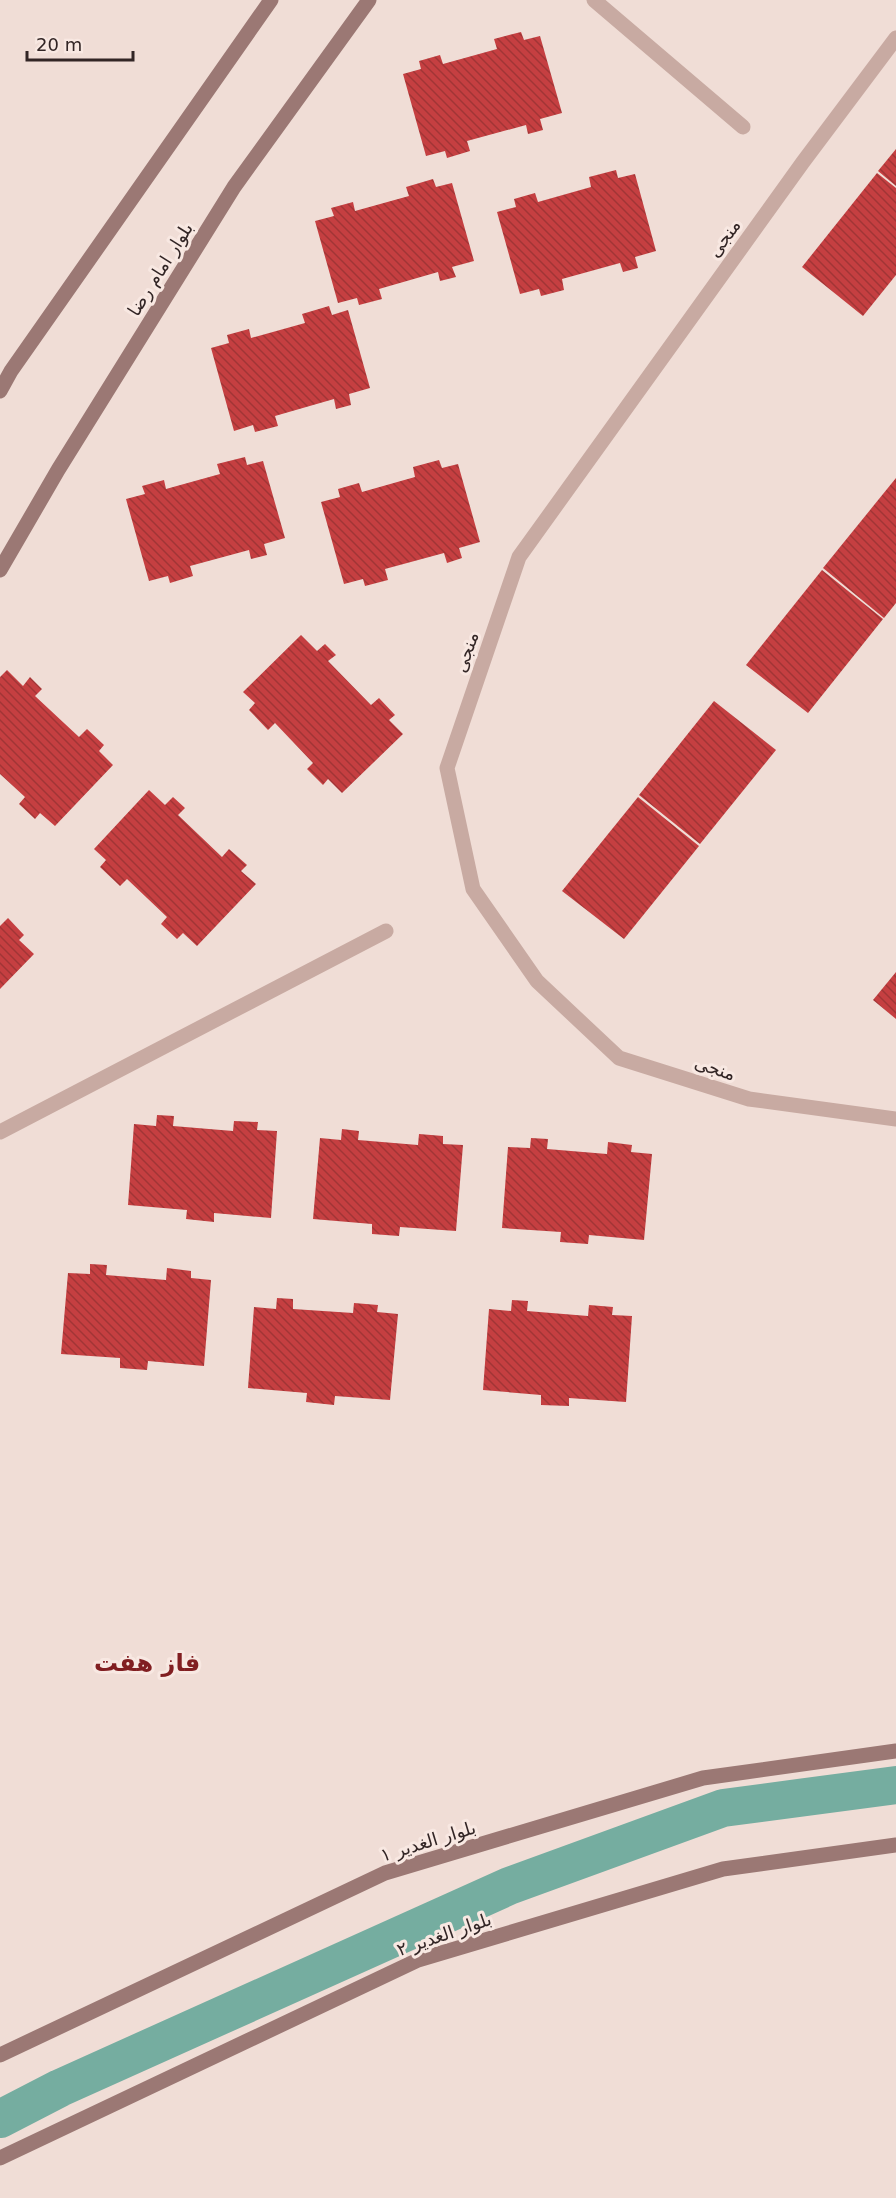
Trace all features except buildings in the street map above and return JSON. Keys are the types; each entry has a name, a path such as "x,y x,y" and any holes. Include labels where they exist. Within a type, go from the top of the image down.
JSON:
{"street":[{"path":"0,391 11,371 271,0"},
{"name":"بلوار امام رضا","path":"0,570 58,470 234,187 369,0"},
{"path":"594,0 611,5 743,127"},
{"name":"منجی","path":"896,38 802,162 519,557 447,768 473,889 537,981 619,1058 749,1099 896,1119"},
{"path":"0,1132 386,931"},
{"name":"بلوار الغدیر ۱","path":"0,2055 385,1873 704,1778 896,1751"},
{"name":"بلوار الغدیر ۲","path":"0,2158 418,1960 723,1869 896,1845"}],"waterway":[{"path":"0,2119 60,2088 509,1886 723,1808 896,1785"}],"district":[{"name":"فاز هفت","path":"147,1663"}]}
